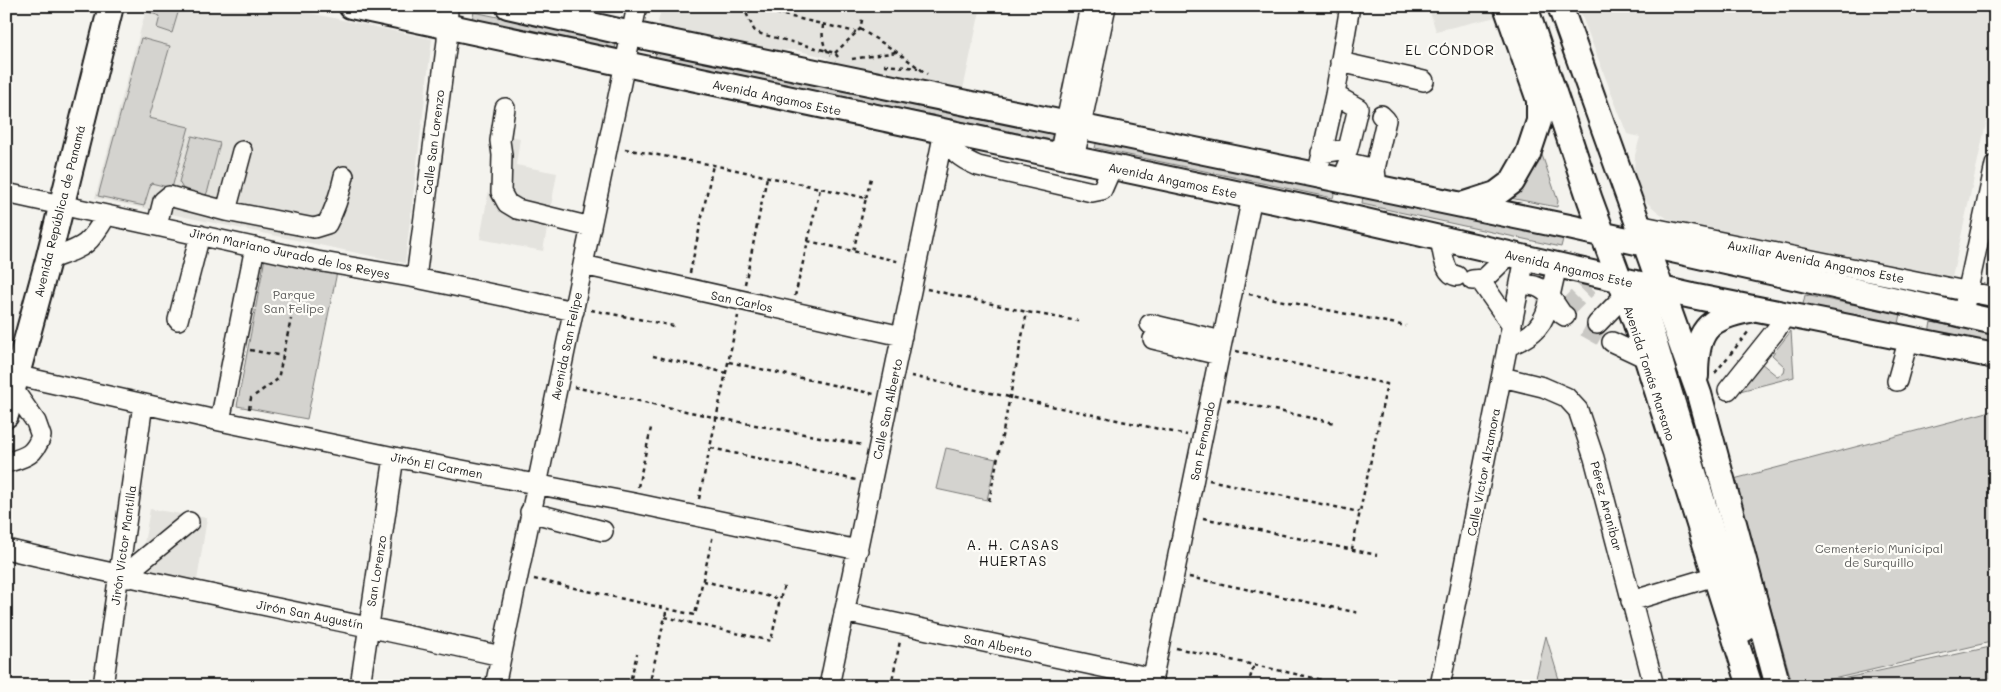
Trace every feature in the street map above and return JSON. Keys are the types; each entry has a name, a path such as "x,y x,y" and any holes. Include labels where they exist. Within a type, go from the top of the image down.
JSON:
{"main road":[{"name":"Avenida República de Panamá","path":"6,415 12,379 48,260 110,6"},
{"name":"Avenida Angamos Este","path":"351,6 448,17 623,64 1340,215 1558,266 1615,284 1662,289 1995,356"},
{"path":"508,6 631,34 1073,125 1347,168 1462,206 1627,235 1922,307 1995,322"},
{"path":"1462,206 1496,194 1512,182 1528,154 1539,121 1538,100 1506,6"},
{"path":"1525,6 1552,85 1608,203 1627,235"},
{"name":"Avenida Tomás Marsano","path":"1560,6 1627,235 1662,289 1697,390 1778,686"},
{"path":"1340,215 1347,168"},
{"name":"Avenida Tomás Marsano","path":"1627,235 1615,284 1646,358 1750,686"},
{"path":"1912,339 1922,307"},
{"path":"1697,390 1696,356 1701,335 1714,320 1728,314 1770,311"}],"street":[{"name":"Avenida San Felipe","path":"495,686 608,146 623,64 637,6"},
{"path":"1066,158 1093,18 1106,6"},
{"path":"1335,95 1360,108 1347,168 1319,165 1335,95 1350,6"},
{"name":"Calle San Lorenzo","path":"416,278 448,17"},
{"path":"1340,62 1424,81"},
{"path":"505,108 500,142 502,155 501,192 507,203 517,210 591,227"},
{"path":"1376,178 1386,120 1381,115"},
{"path":"944,132 955,154 978,166 1092,192 1102,190 1112,167"},
{"name":"Calle San Alberto","path":"829,686 914,286 944,132"},
{"path":"226,211 242,151"},
{"path":"1962,315 1995,164"},
{"path":"157,225 165,198 169,196 226,211 314,228 327,224 339,200 344,176"},
{"name":"Jirón Mariano Jurado de los Reyes","path":"6,193 318,260 574,309"},
{"name":"San Fernando","path":"1152,682 1252,197"},
{"path":"178,320 191,233 192,202"},
{"path":"48,260 84,246 96,234 106,216"},
{"name":"Auxiliar Avenida Angamos Este","path":"1627,235 1995,297"},
{"path":"1440,238 1447,270 1452,276 1470,279 1518,256"},
{"path":"220,421 255,247"},
{"name":"Calle Víctor Alzamora","path":"1440,686 1520,284 1518,256"},
{"name":"San Carlos","path":"583,265 902,336"},
{"path":"1508,346 1525,340 1544,319 1558,266"},
{"path":"1470,279 1512,326"},
{"path":"1520,284 1537,285 1550,296 1564,314"},
{"path":"1588,326 1615,284 1650,319 1761,686"},
{"path":"1650,319 1662,289"},
{"path":"1728,390 1776,330 1770,311"},
{"path":"1151,332 1221,348"},
{"path":"1897,381 1912,339"},
{"path":"1612,342 1646,358"},
{"name":"Pérez Aranibar","path":"1502,377 1543,386 1566,397 1578,410 1594,458 1654,686"},
{"path":"6,463 23,458 36,449 41,436 36,422 12,379"},
{"name":"Jirón El Carmen","path":"12,379 143,404 394,457 695,515 858,550"},
{"name":"Jirón Víctor Mantilla","path":"103,686 123,577 143,404"},
{"name":"San Lorenzo","path":"360,686 394,457"},
{"path":"530,512 603,531"},
{"path":"123,577 189,522"},
{"name":"Jirón San Augustín","path":"6,549 123,577 368,626 501,656"},
{"path":"1631,601 1715,576"},
{"name":"San Alberto","path":"844,612 1152,682"}],"path":[{"path":"744,6 856,32"},
{"path":"744,6 754,30 761,34 835,53 860,28 863,16"},
{"path":"782,15 784,6"},
{"path":"823,25 822,41 826,50 840,61"},
{"path":"860,28 897,52 929,77"},
{"path":"806,52 808,45"},
{"path":"850,59 897,52"},
{"path":"608,146 713,165 866,198"},
{"path":"686,289 713,165"},
{"path":"695,515 718,418 767,177"},
{"path":"854,252 871,178"},
{"path":"792,312 820,189"},
{"path":"808,241 918,265"},
{"path":"914,286 1027,312 1078,321"},
{"path":"1233,290 1406,326"},
{"path":"574,309 674,326"},
{"path":"1697,390 1770,311"},
{"path":"990,501 1027,312"},
{"path":"249,408 251,398 278,379 291,319"},
{"path":"1221,348 1387,384 1352,549"},
{"path":"250,350 284,356"},
{"path":"654,356 727,373"},
{"path":"729,362 890,397"},
{"path":"895,372 1202,438"},
{"path":"558,383 718,418 879,448"},
{"path":"246,397 251,398"},
{"path":"1211,397 1335,423"},
{"path":"634,503 651,428"},
{"path":"711,448 872,484"},
{"path":"1194,477 1359,512"},
{"path":"1187,514 1377,555"},
{"path":"518,576 695,615 717,520"},
{"path":"1175,574 1359,613"},
{"path":"703,581 780,599"},
{"path":"665,617 771,642 784,586"},
{"path":"649,686 667,608"},
{"path":"891,686 903,625"},
{"path":"1160,647 1175,648 1323,680 1322,686"},
{"path":"629,686 637,654"},
{"path":"1248,686 1254,664"}],"shaded area":[{"path":"147,6 277,6 432,39 405,263 95,198"},
{"path":"662,6 981,6 962,94 848,68 822,56 794,50 770,51 664,29 658,22"},
{"path":"1428,6 1502,6 1505,15 1436,31"},
{"path":"1578,6 1995,6 1995,83 1951,282 1678,222 1668,219 1658,212 1645,201 1638,187 1634,170 1635,155 1640,137 1627,134"},
{"path":"499,134 520,138 516,165 557,173 543,251 480,239"},
{"path":"150,509 207,518 197,581 148,573 141,561"}],"green space":[{"path":"150,6 180,6 172,33 157,28 160,16 148,12"},
{"path":"474,12 616,42 615,50 472,19"},
{"path":"141,38 170,46 149,118 189,127 172,188 151,183 144,206 98,196"},
{"path":"657,47 1053,130 1051,140 655,57"},
{"path":"192,136 220,143 208,190 206,195 203,196 185,192 179,182"},
{"path":"1097,140 1335,190 1333,198 1095,148"},
{"path":"1541,152 1558,201 1557,207 1510,198 1532,171"},
{"path":"1363,195 1563,239 1561,247 1362,204"},
{"name":"Parque San Felipe","path":"265,258 337,272 307,419 237,406"},
{"path":"1805,295 1901,314 1898,328 1802,309"},
{"path":"1931,322 1995,334 1995,345 1929,333"},
{"path":"1791,331 1794,377 1736,392 1761,363 1777,376 1784,373 1785,367 1772,355"},
{"name":"Cementerio Municipal de Surquillo","path":"1995,410 1995,641 1803,686 1793,686 1734,479"},
{"path":"946,448 996,459 987,500 936,489"},
{"path":"1546,636 1561,686 1534,686"},
{"path":"1995,646 1995,686 1809,686"}],"tunnel":[{"path":"1564,311 1589,286"},
{"path":"1585,327 1612,342"}],"district":[{"name":"EL CÓNDOR","path":"1450,49"},
{"name":"A. H. CASAS HUERTAS","path":"1013,552"}]}
